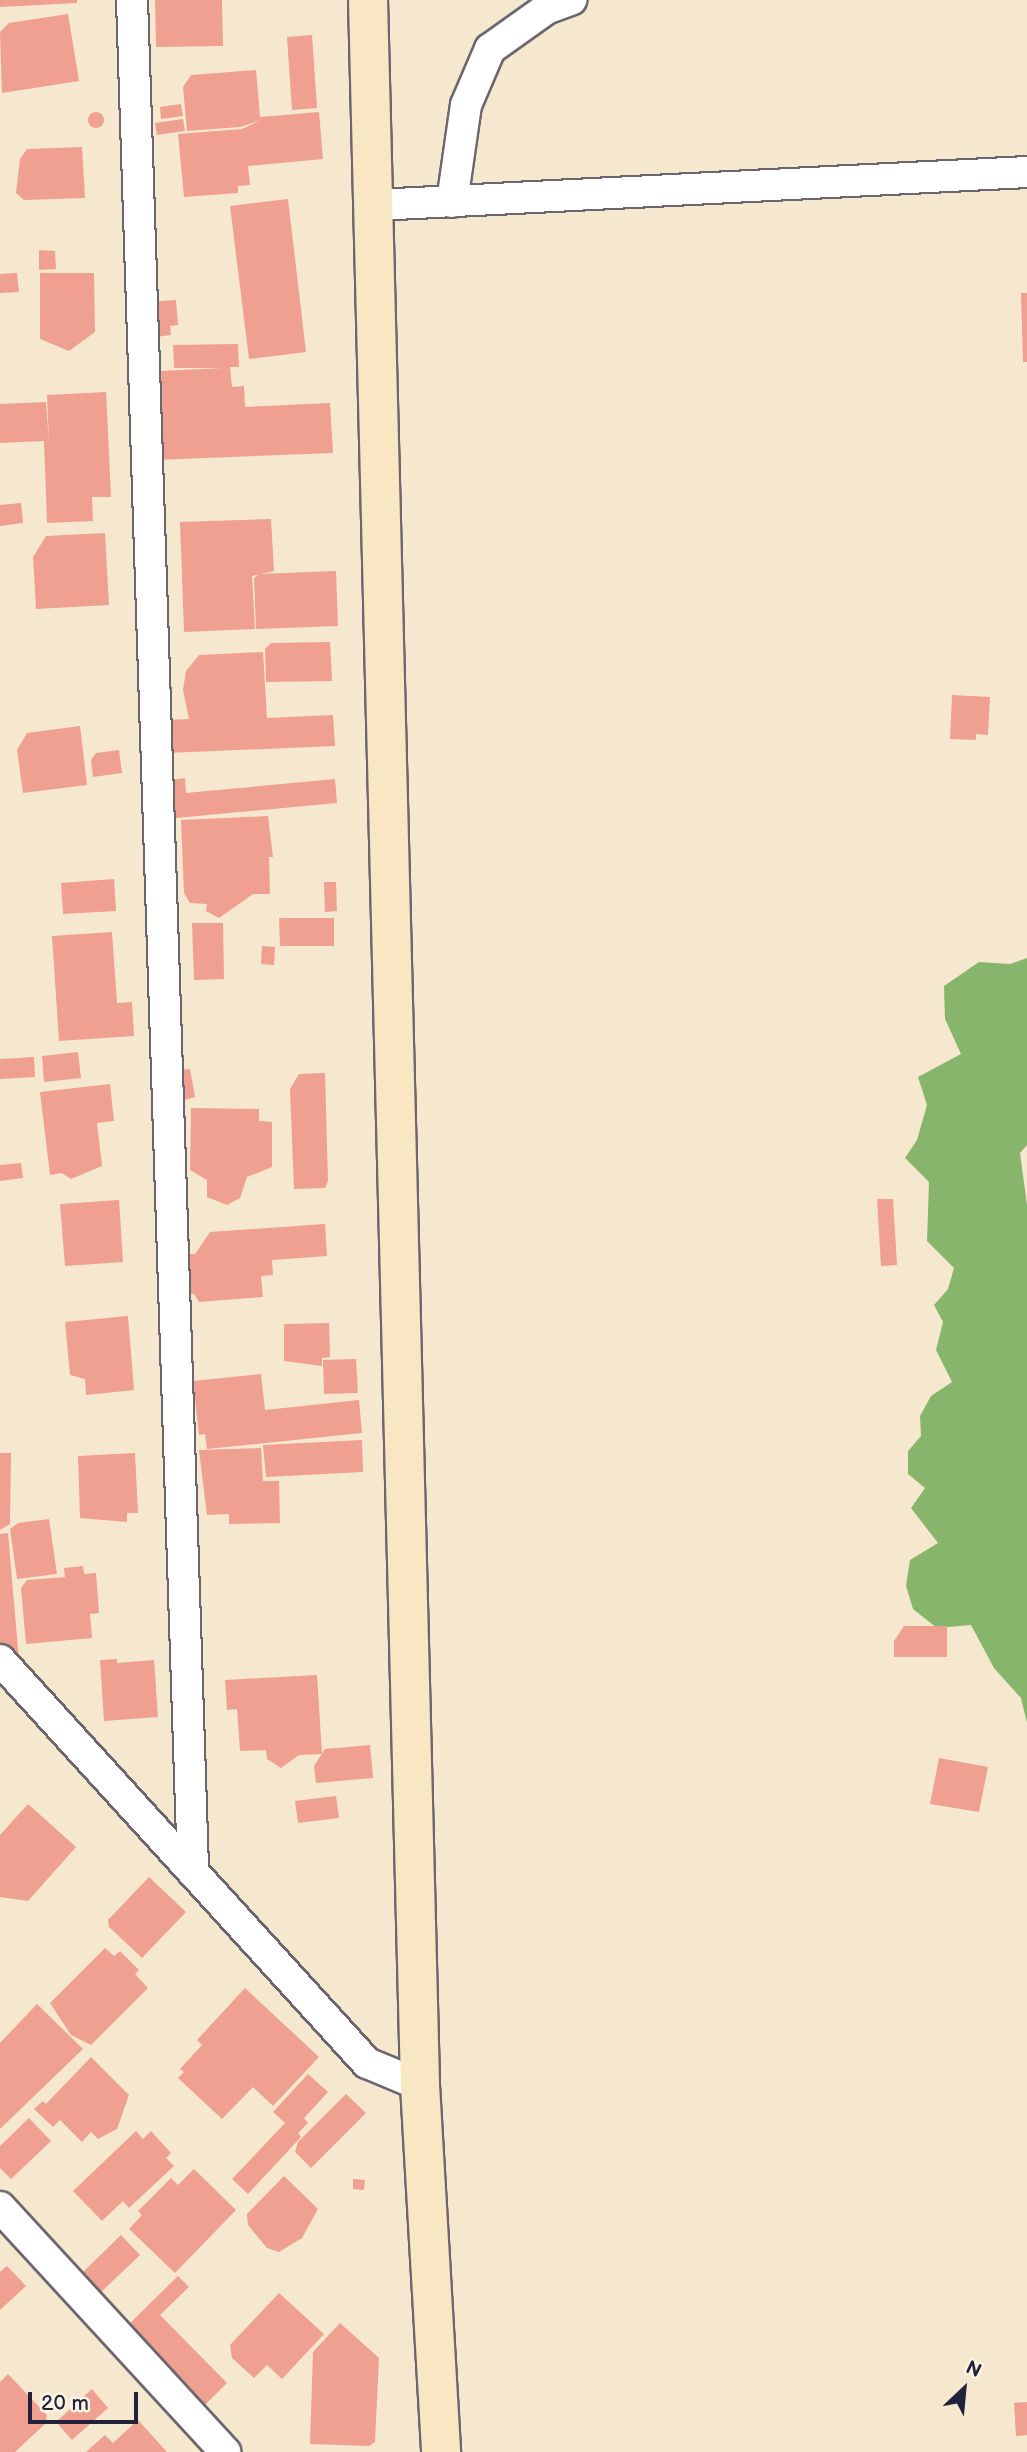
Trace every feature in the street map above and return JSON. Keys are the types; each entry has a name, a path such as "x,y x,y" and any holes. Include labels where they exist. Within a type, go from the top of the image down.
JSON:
{"main road":[{"path":"368,0 376,205 420,2085 441,2452"}],"street":[{"path":"132,0 193,1872"},
{"path":"452,202 466,105 490,49 546,9 571,0"},
{"path":"376,205 1026,172"},
{"path":"0,1660 368,2063 420,2085"},
{"path":"0,2207 225,2452"}],"green space":[{"path":"1027,958 1027,1145 1020,1153 1027,1205 1027,1723 1021,1698 994,1668 971,1625 937,1628 913,1609 906,1586 910,1560 938,1543 911,1508 925,1488 908,1474 908,1451 921,1436 920,1416 931,1396 952,1382 936,1350 943,1322 934,1305 948,1289 954,1268 927,1241 929,1182 905,1158 917,1140 927,1105 918,1077 961,1054 945,1019 944,986 979,962 1010,964"}],"building":[{"path":"0,0 77,0 77,3 0,7"},
{"path":"155,0 222,0 223,46 156,47"},
{"path":"68,14 79,81 2,93 0,32 9,23"},
{"path":"312,35 317,108 292,110 287,37"},
{"path":"256,70 260,117 319,112 323,159 248,166 250,185 238,186 238,193 184,197 178,134 242,129 261,120 240,127 187,131 183,87 191,75"},
{"path":"181,104 183,116 161,119 160,107"},
{"path":"96,112 102,114 102,126 96,128 90,126 88,120 90,114"},
{"path":"183,119 185,131 157,135 155,123"},
{"path":"82,147 85,198 24,200 16,193 20,159 27,149"},
{"path":"288,199 306,352 249,359 230,206"},
{"path":"39,250 55,251 56,269 39,270"},
{"path":"17,273 19,292 0,293 0,274"},
{"path":"40,273 94,273 95,332 69,351 40,339"},
{"path":"1021,293 1027,293 1027,362 1023,362"},
{"path":"176,300 178,325 170,326 171,335 156,337 147,302"},
{"path":"238,344 239,367 230,367 232,387 244,386 245,407 330,403 333,453 156,460 154,410 162,410 161,371 223,368 174,368 173,345"},
{"path":"106,392 111,497 92,497 93,521 47,523 44,441 0,443 0,404 46,402 49,442 47,395"},
{"path":"21,503 23,523 0,526 0,505"},
{"path":"271,519 274,571 252,576 255,629 184,632 180,522"},
{"path":"105,533 109,605 36,609 33,557 46,536"},
{"path":"336,571 338,626 256,629 254,578 259,574"},
{"path":"330,642 332,681 266,682 265,649 271,643"},
{"path":"263,652 267,718 333,715 335,746 167,753 165,720 189,719 183,690 186,671 199,655"},
{"path":"952,695 990,697 988,735 976,734 976,740 950,739"},
{"path":"80,726 87,785 23,793 17,750 27,733"},
{"path":"119,750 122,773 93,777 91,760 96,753"},
{"path":"185,778 186,793 335,779 337,803 176,818 172,780"},
{"path":"268,816 273,857 269,857 270,894 253,894 219,918 206,911 207,904 190,903 184,893 181,820"},
{"path":"114,879 116,911 63,914 61,883"},
{"path":"324,882 336,882 337,911 325,912"},
{"path":"279,918 334,918 334,946 280,946"},
{"path":"192,923 223,923 224,979 194,980"},
{"path":"112,932 117,1003 132,1002 134,1036 59,1041 52,936"},
{"path":"262,946 275,947 274,965 261,964"},
{"path":"78,1052 81,1078 44,1082 42,1056"},
{"path":"34,1057 35,1077 0,1079 0,1059"},
{"path":"190,1069 195,1097 181,1101 175,1070"},
{"path":"325,1073 328,1181 325,1188 294,1189 290,1089 299,1074"},
{"path":"110,1084 114,1121 97,1123 102,1166 71,1179 62,1173 50,1175 40,1092"},
{"path":"191,1108 259,1109 259,1121 272,1122 272,1167 247,1177 240,1198 227,1205 207,1197 207,1180 190,1170"},
{"path":"21,1163 23,1178 0,1181 0,1165"},
{"path":"877,1199 893,1199 897,1265 881,1266"},
{"path":"119,1200 123,1262 65,1266 60,1204"},
{"path":"325,1224 327,1256 272,1260 273,1275 261,1276 263,1297 199,1302 194,1294 184,1294 183,1254 195,1254 210,1232"},
{"path":"128,1316 134,1390 86,1395 85,1379 70,1375 65,1322"},
{"path":"329,1323 330,1357 322,1358 322,1366 284,1361 284,1324"},
{"path":"356,1359 358,1393 324,1394 323,1360"},
{"path":"261,1374 265,1410 359,1400 362,1433 207,1449 205,1434 199,1435 193,1381"},
{"path":"362,1440 363,1472 266,1477 263,1445"},
{"path":"261,1448 263,1481 279,1481 280,1523 229,1524 229,1514 207,1515 199,1450"},
{"path":"0,1453 11,1453 10,1524 0,1530"},
{"path":"135,1453 138,1513 127,1513 127,1522 80,1518 78,1456"},
{"path":"49,1519 57,1574 17,1579 10,1529 18,1523"},
{"path":"8,1533 19,1660 17,1662 0,1644 0,1534"},
{"path":"83,1566 84,1574 96,1573 99,1613 90,1614 92,1638 26,1644 21,1588 27,1580 65,1577 64,1568"},
{"path":"904,1626 947,1626 947,1657 894,1657 894,1641"},
{"path":"117,1659 117,1663 154,1660 158,1717 104,1721 100,1660"},
{"path":"317,1675 322,1754 299,1755 281,1768 267,1759 266,1750 240,1751 237,1709 227,1710 225,1680"},
{"path":"370,1745 373,1778 316,1783 314,1766 325,1749"},
{"path":"939,1758 988,1767 979,1812 930,1804"},
{"path":"336,1796 339,1818 298,1823 295,1801"},
{"path":"28,1804 76,1847 28,1901 0,1897 0,1835"},
{"path":"149,1877 186,1912 142,1958 109,1927 108,1920"},
{"path":"105,1948 114,1956 120,1951 139,1970 135,1974 148,1988 91,2045 71,2035 50,2003"},
{"path":"245,1988 319,2057 273,2106 253,2087 222,2119 178,2078 184,2072 180,2069 202,2045 197,2040"},
{"path":"37,2004 83,2049 0,2129 0,2043"},
{"path":"91,2057 129,2095 117,2129 98,2139 91,2132 82,2142 60,2120 53,2127 34,2109 43,2101 46,2104"},
{"path":"308,2074 328,2092 304,2118 308,2123 298,2133 301,2137 248,2194 232,2179 285,2123 273,2112"},
{"path":"346,2094 366,2113 311,2168 295,2152 298,2142"},
{"path":"29,2118 51,2141 11,2179 0,2168 0,2146"},
{"path":"136,2131 143,2139 151,2131 171,2153 166,2158 174,2166 129,2208 123,2201 102,2221 73,2191"},
{"path":"194,2169 236,2210 175,2273 129,2229 142,2215 138,2211 171,2178 178,2185"},
{"path":"284,2176 318,2209 302,2238 279,2252 267,2248 248,2225 247,2214"},
{"path":"353,2179 365,2180 364,2190 353,2189"},
{"path":"121,2235 140,2255 98,2295 79,2276"},
{"path":"7,2266 26,2286 0,2310 0,2272"},
{"path":"178,2276 189,2287 160,2315 227,2383 196,2414 117,2336"},
{"path":"279,2293 324,2334 282,2379 267,2365 254,2378 232,2358 230,2345"},
{"path":"340,2323 379,2358 375,2442 369,2446 310,2444 313,2352"},
{"path":"8,2374 47,2415 45,2424 15,2452 0,2452 0,2382"},
{"path":"92,2389 108,2408 72,2440 56,2422"},
{"path":"1027,2402 1027,2435 1016,2436 1014,2403"},
{"path":"138,2420 167,2452 86,2452 105,2435 113,2443"}]}
